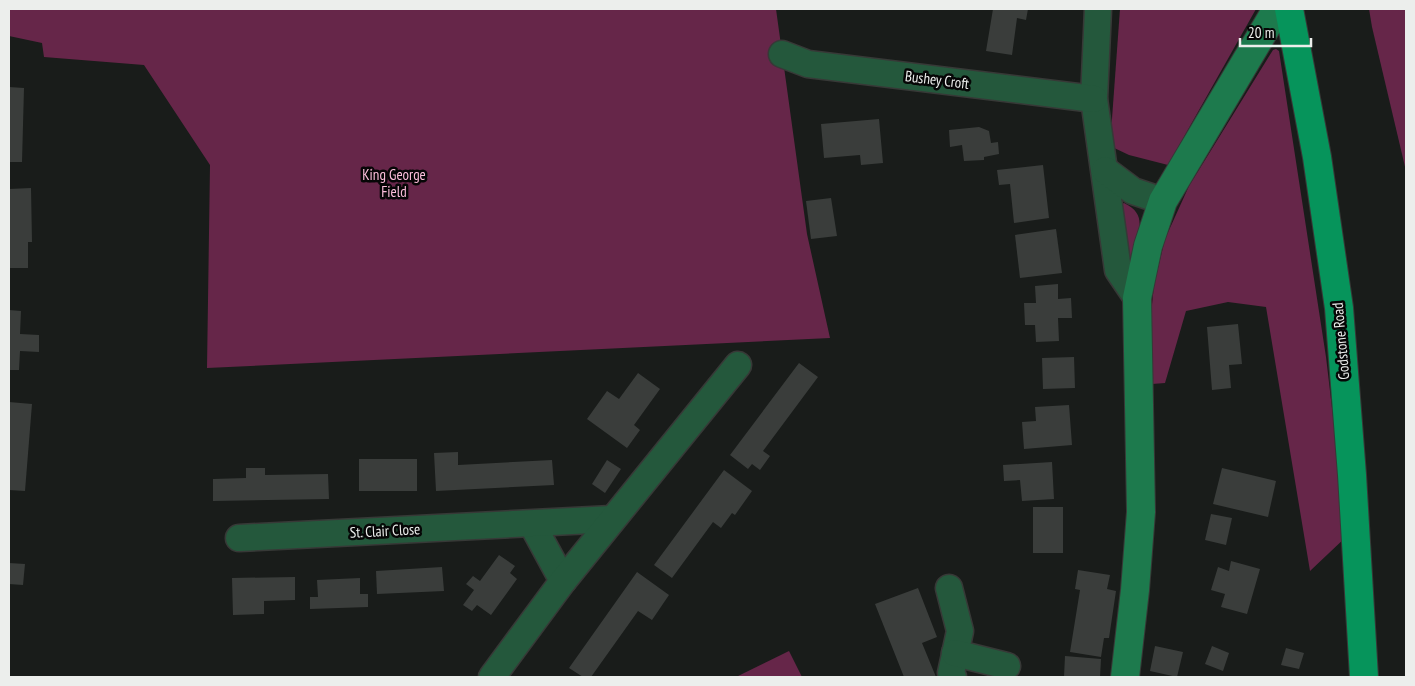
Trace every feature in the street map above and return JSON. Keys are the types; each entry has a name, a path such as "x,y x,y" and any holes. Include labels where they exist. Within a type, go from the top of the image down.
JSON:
{"main road":[{"name":"Godstone Road","path":"1289,9 1317,157 1339,308 1352,475 1364,673"}],"street":[{"path":"1098,9 1094,99 1118,270 1137,298"},
{"path":"1125,677 1135,590 1141,512 1137,298 1148,246 1163,201 1277,9"},
{"name":"Bushey Croft","path":"782,54 808,64 1094,99"},
{"path":"1105,170 1133,191 1163,201"},
{"path":"492,677 563,581 738,365"},
{"name":"St. Clair Close","path":"240,538 612,519"},
{"path":"532,524 563,581"},
{"path":"949,588 960,631 954,665 1007,666"}],"green space":[{"name":"King George Field","path":"9,9 776,9 807,234 830,338 207,368 210,165 144,65 44,57 42,43 9,36"},
{"path":"1120,9 1256,9 1168,165 1129,155 1110,146"},
{"path":"1369,9 1406,9 1406,171 1372,27"},
{"path":"1273,50 1279,51 1326,357 1347,536 1310,571 1266,307 1228,302 1186,311 1165,383 1152,384 1152,353 1147,354 1154,285 1165,239 1189,186"},
{"path":"1124,203 1137,213 1140,226 1131,257 1129,258 1118,206"},
{"path":"789,651 802,677 736,677"}],"building":[{"path":"993,9 1028,9 1026,20 1017,18 1012,55 986,51"},
{"path":"9,87 24,88 22,162 9,162"},
{"path":"879,119 883,163 861,165 860,155 824,158 821,124"},
{"path":"979,127 989,131 991,143 998,142 999,154 984,157 984,160 964,161 962,145 950,147 949,130"},
{"path":"1043,165 1049,218 1014,223 1010,184 999,185 997,170"},
{"path":"31,188 32,242 28,242 28,268 9,268 9,189"},
{"path":"831,198 837,236 811,239 806,201"},
{"path":"1056,229 1062,273 1020,278 1015,235"},
{"path":"1058,284 1058,299 1071,298 1072,318 1058,318 1059,341 1036,342 1035,325 1025,325 1024,303 1036,303 1035,286"},
{"path":"9,310 21,311 20,334 39,335 39,352 20,351 19,370 9,370"},
{"path":"1238,324 1242,364 1229,365 1231,388 1212,390 1207,327"},
{"path":"1074,357 1075,388 1043,389 1042,358"},
{"path":"799,363 818,377 763,451 770,456 760,470 752,464 748,469 730,455"},
{"path":"638,373 660,389 634,425 640,430 627,448 587,419 607,391 619,399"},
{"path":"9,402 32,404 25,491 9,490"},
{"path":"1069,405 1072,445 1024,449 1022,422 1036,421 1035,407"},
{"path":"458,452 458,465 552,460 554,485 436,491 434,453"},
{"path":"359,459 417,459 417,491 359,491"},
{"path":"607,460 621,469 605,493 592,484"},
{"path":"1052,462 1054,499 1022,501 1020,480 1004,481 1003,465"},
{"path":"246,468 265,468 265,475 328,474 329,499 213,501 213,479 246,478"},
{"path":"1222,468 1276,481 1268,517 1213,504"},
{"path":"724,470 752,491 735,515 732,513 721,528 713,522 672,578 654,565"},
{"path":"1033,507 1063,507 1063,553 1033,553"},
{"path":"1211,514 1232,518 1226,545 1205,540"},
{"path":"499,555 515,566 510,573 517,579 491,615 477,605 472,611 463,605 474,590 466,584 473,576 480,581"},
{"path":"1231,561 1260,569 1247,614 1221,607 1225,594 1211,590 1218,567 1229,571"},
{"path":"9,563 25,564 23,585 9,584"},
{"path":"442,567 444,591 377,594 376,571"},
{"path":"1078,570 1110,575 1107,589 1116,591 1109,638 1104,638 1101,657 1070,652 1080,590 1075,589"},
{"path":"637,572 669,595 652,620 638,611 591,677 583,677 569,668"},
{"path":"295,577 295,600 264,601 264,614 233,615 232,578"},
{"path":"360,578 360,594 368,594 368,607 310,609 310,597 318,597 317,580"},
{"path":"918,588 937,637 922,643 936,677 904,677 875,604"},
{"path":"1155,646 1183,652 1177,677 1150,671"},
{"path":"1212,646 1229,653 1223,671 1205,664"},
{"path":"1286,648 1304,653 1299,669 1281,665"},
{"path":"1065,656 1101,659 1100,677 1064,677"}]}
